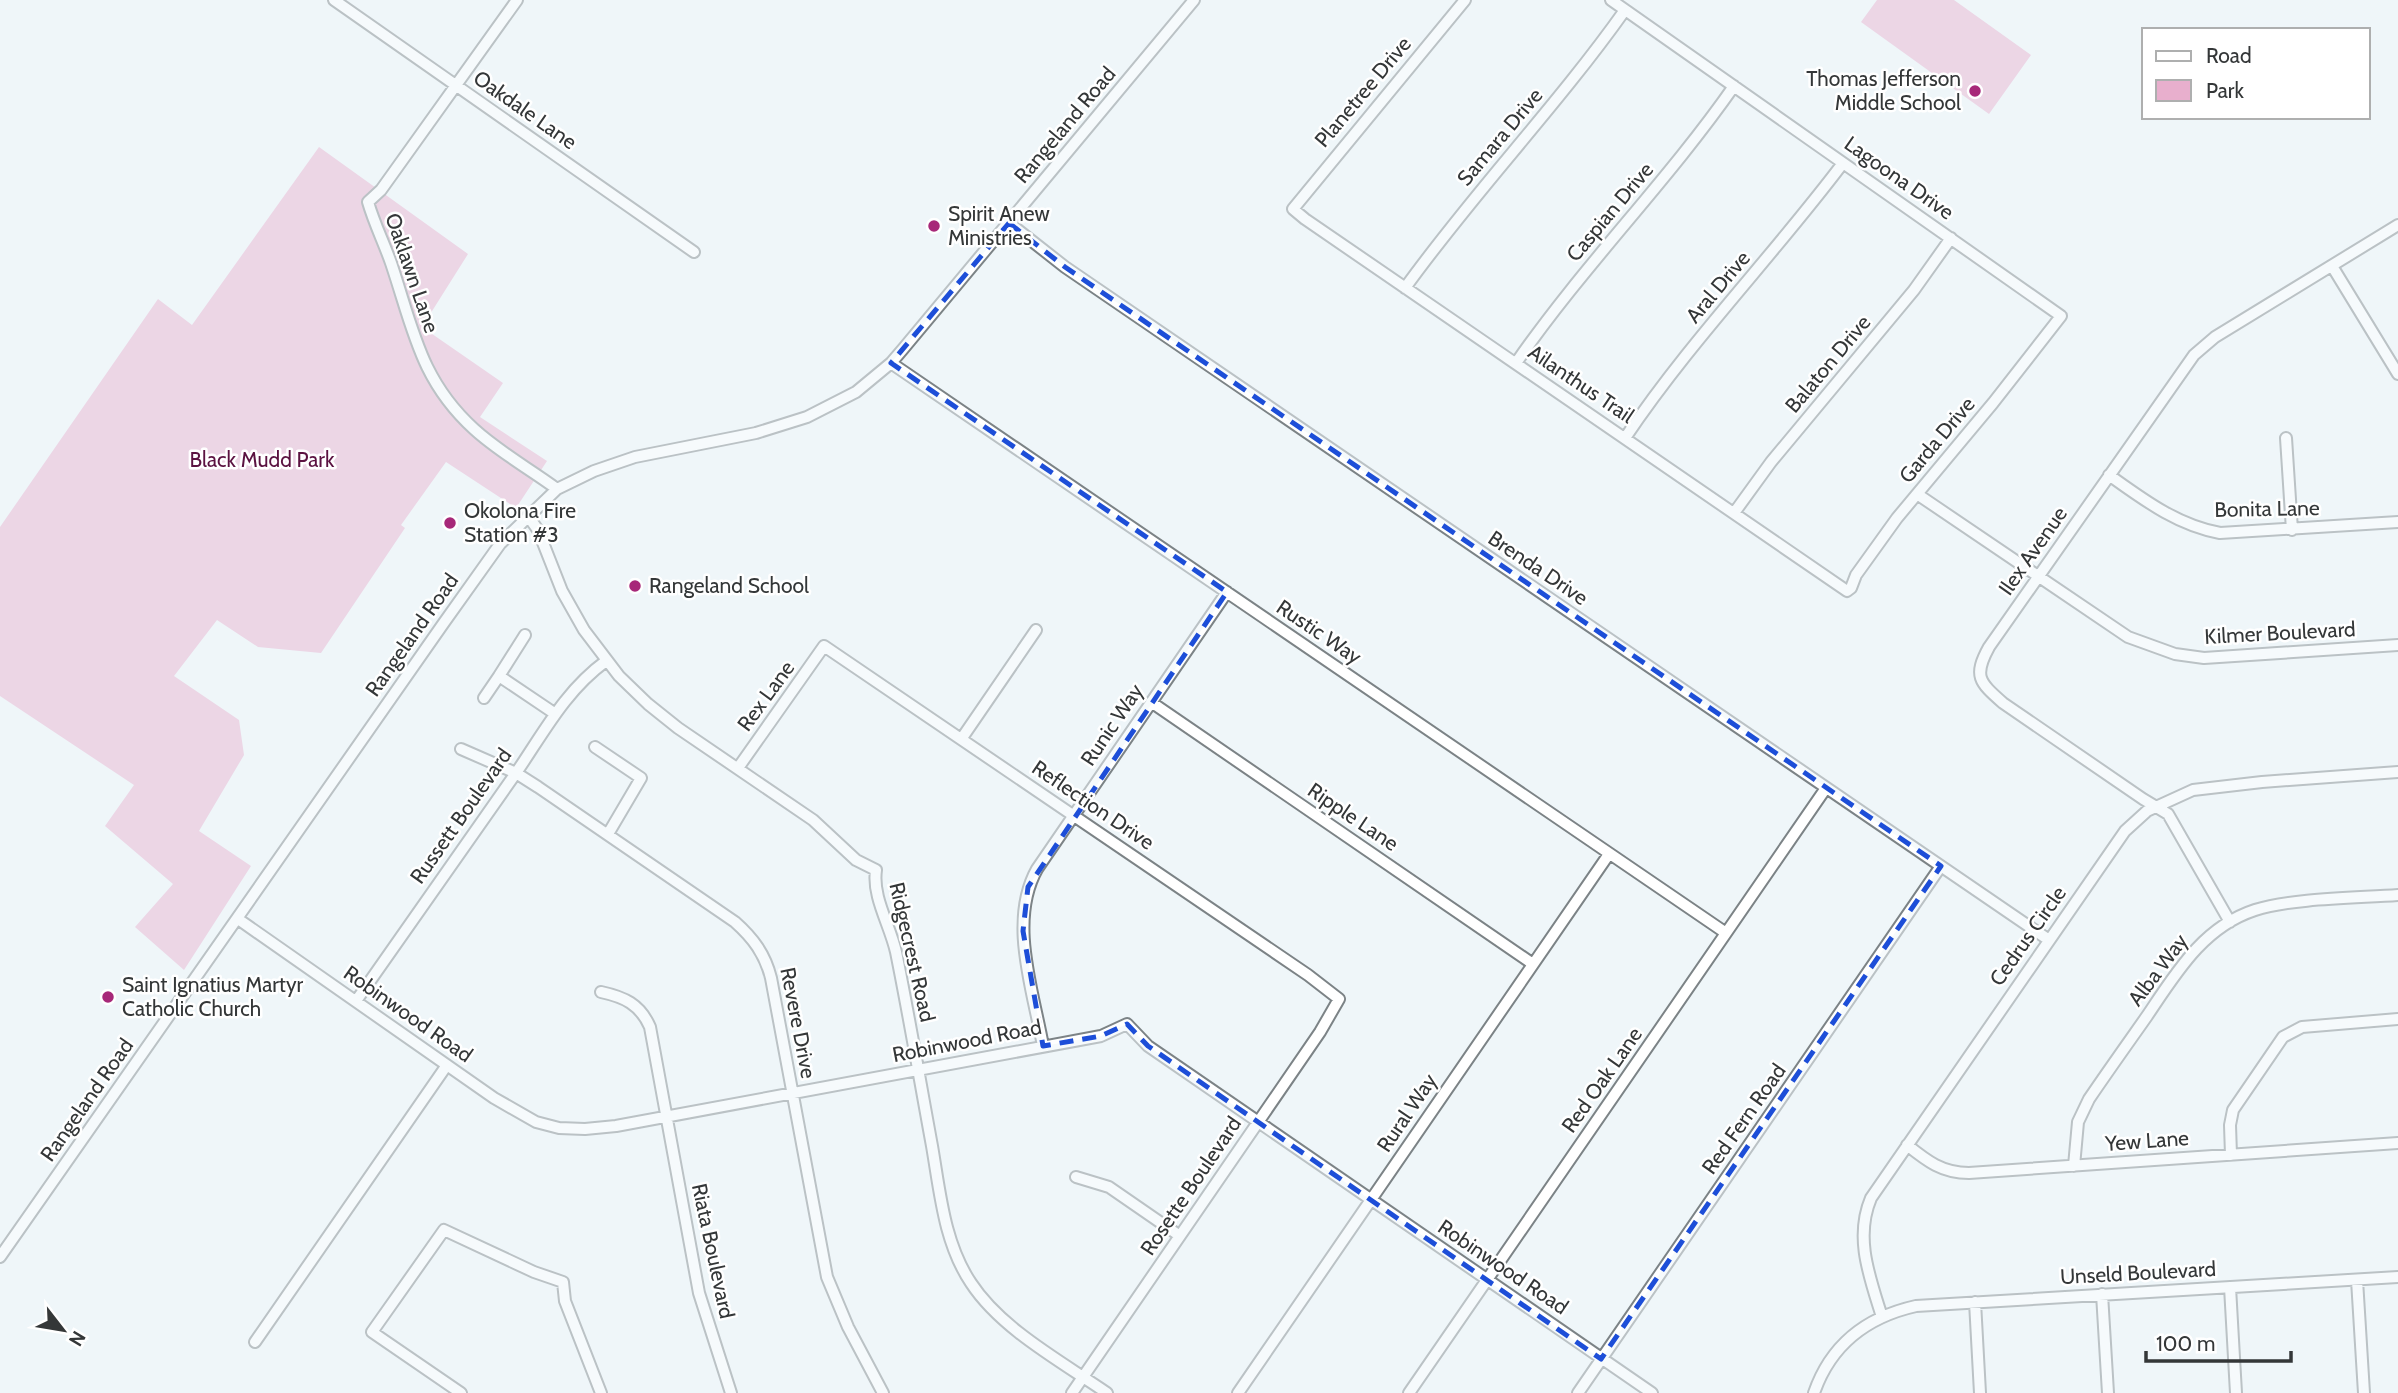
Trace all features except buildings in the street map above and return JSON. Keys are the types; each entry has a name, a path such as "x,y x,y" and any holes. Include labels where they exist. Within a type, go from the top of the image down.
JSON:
{"street":[{"name":"Oakdale Lane","path":"334,0 694,252"},
{"name":"Oaklawn Lane","path":"516,0 381,190 368,202 390,260 419,355 441,391 468,423 558,489"},
{"name":"Rangeland Road","path":"0,1257 508,535 558,489 594,471 635,457 692,443 756,433 807,417 844,399 891,363 1194,0"},
{"name":"Planetree Drive","path":"1293,209 1465,0"},
{"name":"Lagoona Drive","path":"1611,0 2061,317"},
{"name":"Samara Drive","path":"1405,288 1446,232 1595,52 1625,10"},
{"name":"Caspian Drive","path":"1516,363 1563,299 1703,131 1734,86"},
{"name":"Aral Drive","path":"1625,438 1665,382 1803,216 1843,163"},
{"name":"Ailanthus Trail","path":"1293,209 1847,591"},
{"name":"Brenda Drive","path":"1009,223 1065,267 2049,940"},
{"name":"Ilex Avenue","path":"2230,922 2168,814 2003,703 1983,684 1978,672 1984,656 2038,576 2185,366 2204,345 2398,225"},
{"name":"Balaton Drive","path":"1734,513 1771,462 1914,290 1951,238"},
{"path":"2332,266 2398,374"},
{"name":"Garda Drive","path":"1847,591 1880,540 2061,317"},
{"name":"Rustic Way","path":"891,363 1726,933"},
{"path":"2286,438 2292,530"},
{"name":"Bonita Lane","path":"2109,475 2155,507 2195,527 2234,534 2398,522"},
{"name":"Kilmer Boulevard","path":"1917,494 2129,637 2175,654 2212,658 2398,645"},
{"name":"Ridgecrest Road","path":"528,516 538,530 568,601 606,662 648,704 678,728 813,820 856,860 876,870 875,888 895,950 949,1236 962,1269 978,1294 997,1315 1107,1393"},
{"name":"Runic Way","path":"1043,1046 1027,957 1023,908 1028,887 1074,814 1227,592"},
{"path":"962,738 1036,629"},
{"path":"484,698 526,635"},
{"name":"Reflection Drive","path":"824,646 1074,814 1339,999"},
{"name":"Rex Lane","path":"738,768 824,646"},
{"name":"Russett Boulevard","path":"356,1001 516,773 554,713 578,684 606,662"},
{"path":"499,676 554,713"},
{"name":"Ripple Lane","path":"1151,702 1533,964"},
{"path":"595,747 641,778 608,834"},
{"name":"Revere Drive","path":"461,749 516,773 735,922 756,942 771,978 827,1276 848,1327 883,1393"},
{"name":"Cedrus Circle","path":"1882,1317 1868,1272 1863,1242 1863,1224 1871,1199 2125,831 2139,817 2193,790 2398,772"},
{"name":"Red Oak Lane","path":"1409,1393 1826,788"},
{"name":"Rural Way","path":"1238,1393 1609,854"},
{"name":"Red Fern Road","path":"1578,1393 1941,866"},
{"name":"Alba Way","path":"2074,1166 2078,1122 2089,1099 2180,968 2197,946 2216,930 2254,911 2274,906 2398,895"},
{"name":"Robinwood Road","path":"238,919 447,1065 525,1117 547,1126 585,1129 667,1116 1101,1036 1127,1024 1148,1046 1651,1393"},
{"name":"Riata Boulevard","path":"601,992 628,1000 637,1007 647,1020 652,1034 699,1293 731,1393"},
{"name":"Rosette Boulevard","path":"1072,1393 1320,1032 1339,999"},
{"path":"2231,1155 2230,1125 2233,1110 2283,1037 2302,1027 2398,1019"},
{"path":"255,1342 447,1065"},
{"name":"Yew Lane","path":"1907,1145 1936,1167 1959,1173 2398,1143"},
{"path":"1076,1177 1109,1187 1180,1236"},
{"path":"461,1393 372,1332 444,1230 534,1272 563,1282 565,1301 601,1393"},
{"name":"Unseld Boulevard","path":"1814,1393 1824,1371 1841,1347 1869,1322 1916,1306 2398,1277"},
{"path":"2357,1280 2364,1393"},
{"path":"2230,1287 2236,1393"},
{"path":"2102,1294 2108,1393"},
{"path":"1975,1302 1980,1393"}],"highlighted area":[{"path":"1009,223 1065,267 1941,866 1601,1359 1148,1046 1127,1024 1101,1036 1043,1046 1023,931 1028,887 1227,592 891,363"}],"green space":[{"path":"1877,0 1954,0 2031,55 1989,114 1861,22"},
{"name":"Black Mudd Park","path":"319,147 468,254 422,327 503,383 480,417 547,461 516,508 446,462 401,525 405,528 321,653 258,647 217,620 174,676 239,720 244,755 199,831 251,866 184,970 135,927 173,884 105,826 134,785 0,696 0,527 158,299 192,325"}],"place":[{"name":"Thomas Jefferson Middle School","path":"1975,91"},
{"name":"Spirit Anew Ministries","path":"934,226"},
{"name":"Okolona Fire Station #3","path":"450,523"},
{"name":"Rangeland School","path":"635,586"},
{"name":"Saint Ignatius Martyr Catholic Church","path":"108,997"}]}
